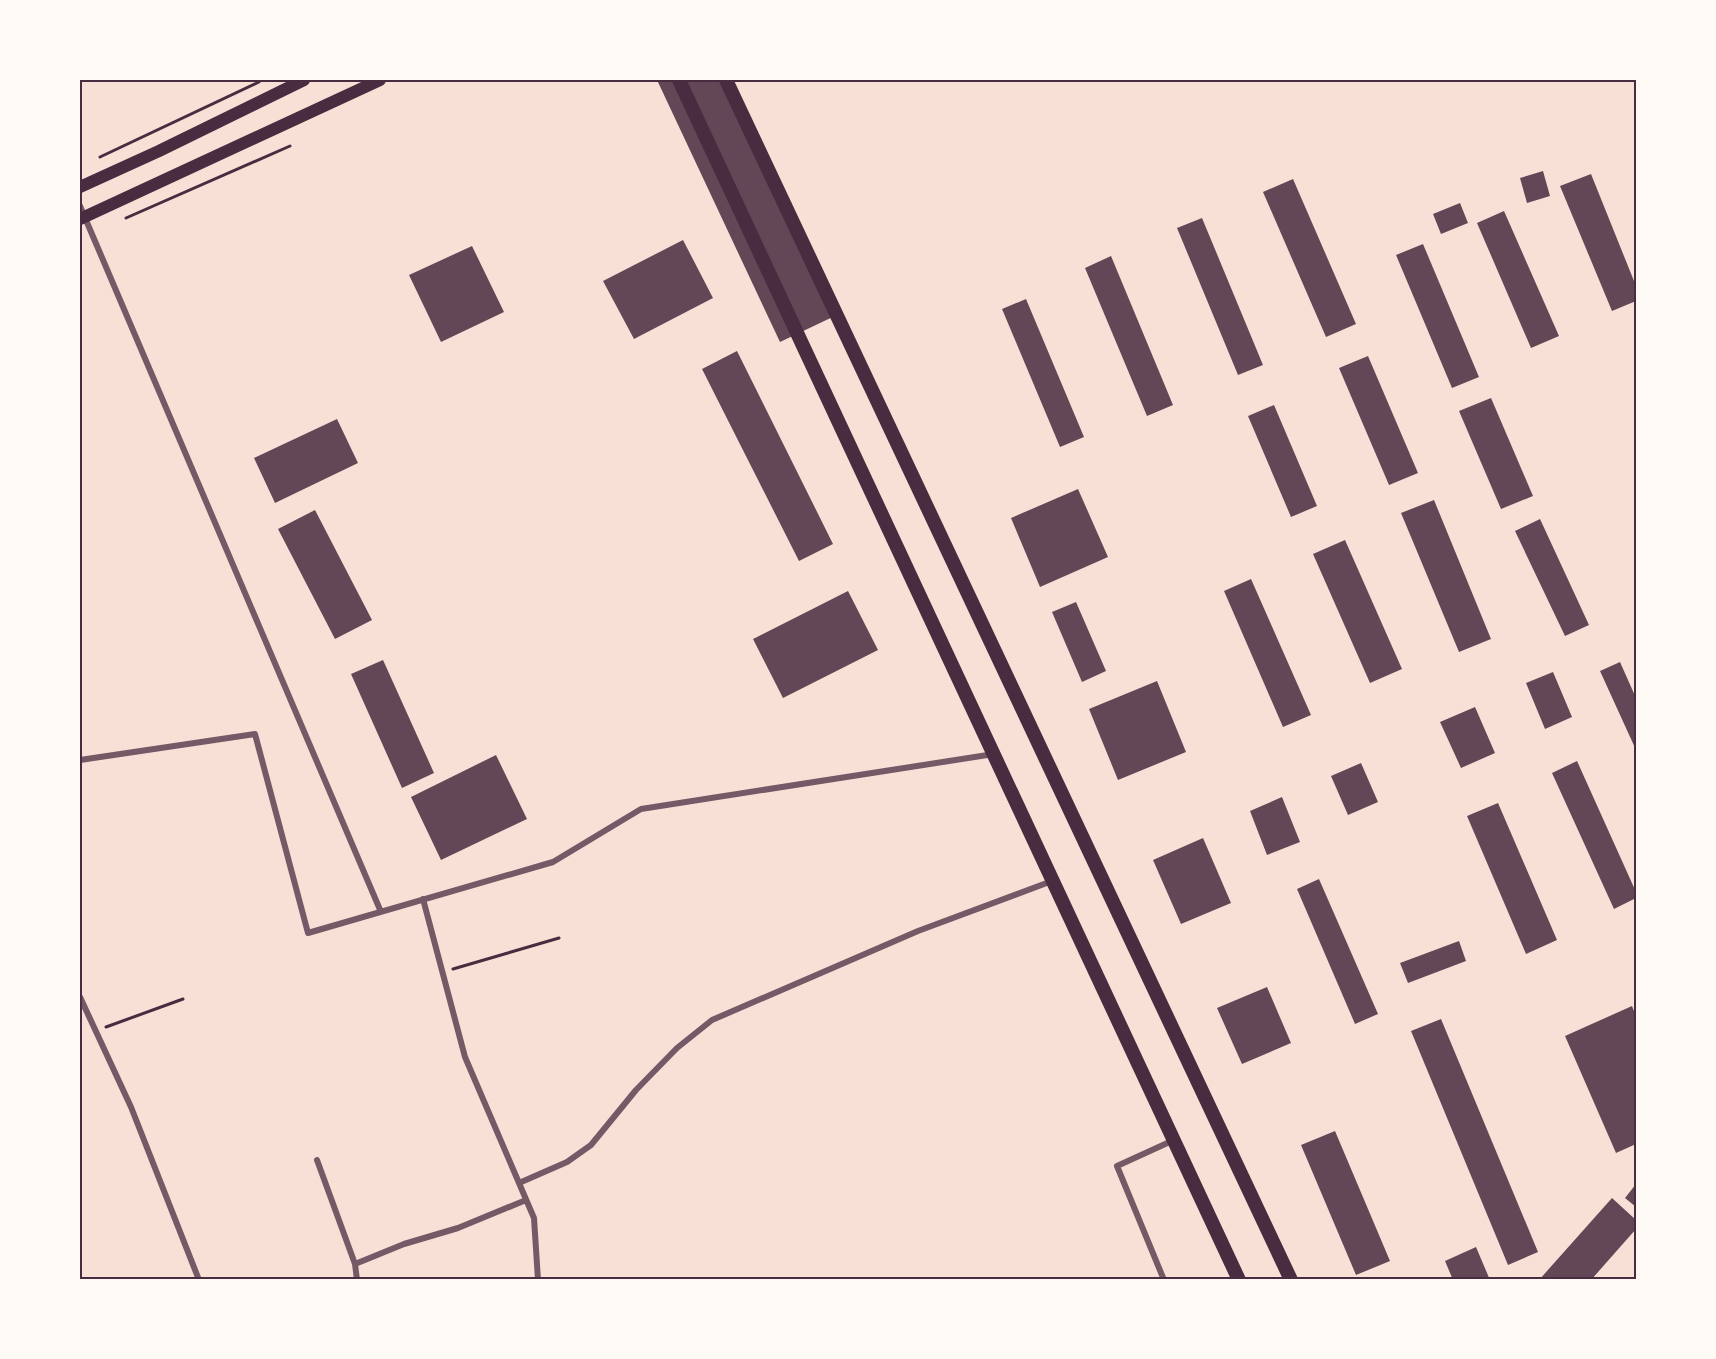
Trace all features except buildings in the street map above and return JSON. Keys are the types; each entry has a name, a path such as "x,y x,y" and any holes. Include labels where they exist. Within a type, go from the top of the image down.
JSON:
{"main road":[{"path":"80,188 304,80"},
{"path":"81,214 380,80"},
{"path":"680,80 1239,1280"},
{"path":"726,80 1291,1280"}],"street":[{"path":"81,214 381,912"},
{"path":"80,760 255,735 308,933 553,862 641,809 994,754"},
{"path":"519,1183 567,1162 591,1145 636,1090 677,1048 712,1020 918,931 1053,880"},
{"path":"423,899 465,1057 534,1218 535,1279"},
{"path":"80,997 131,1107 200,1280"},
{"path":"1164,1280 1117,1166 1174,1140"},
{"path":"317,1160 355,1264 357,1280"},
{"path":"355,1264 404,1244 458,1228 526,1200"}],"path":[{"path":"100,157 259,82"},
{"path":"126,218 290,146"},
{"path":"443,972 559,938"},
{"path":"96,1031 183,999"}]}
